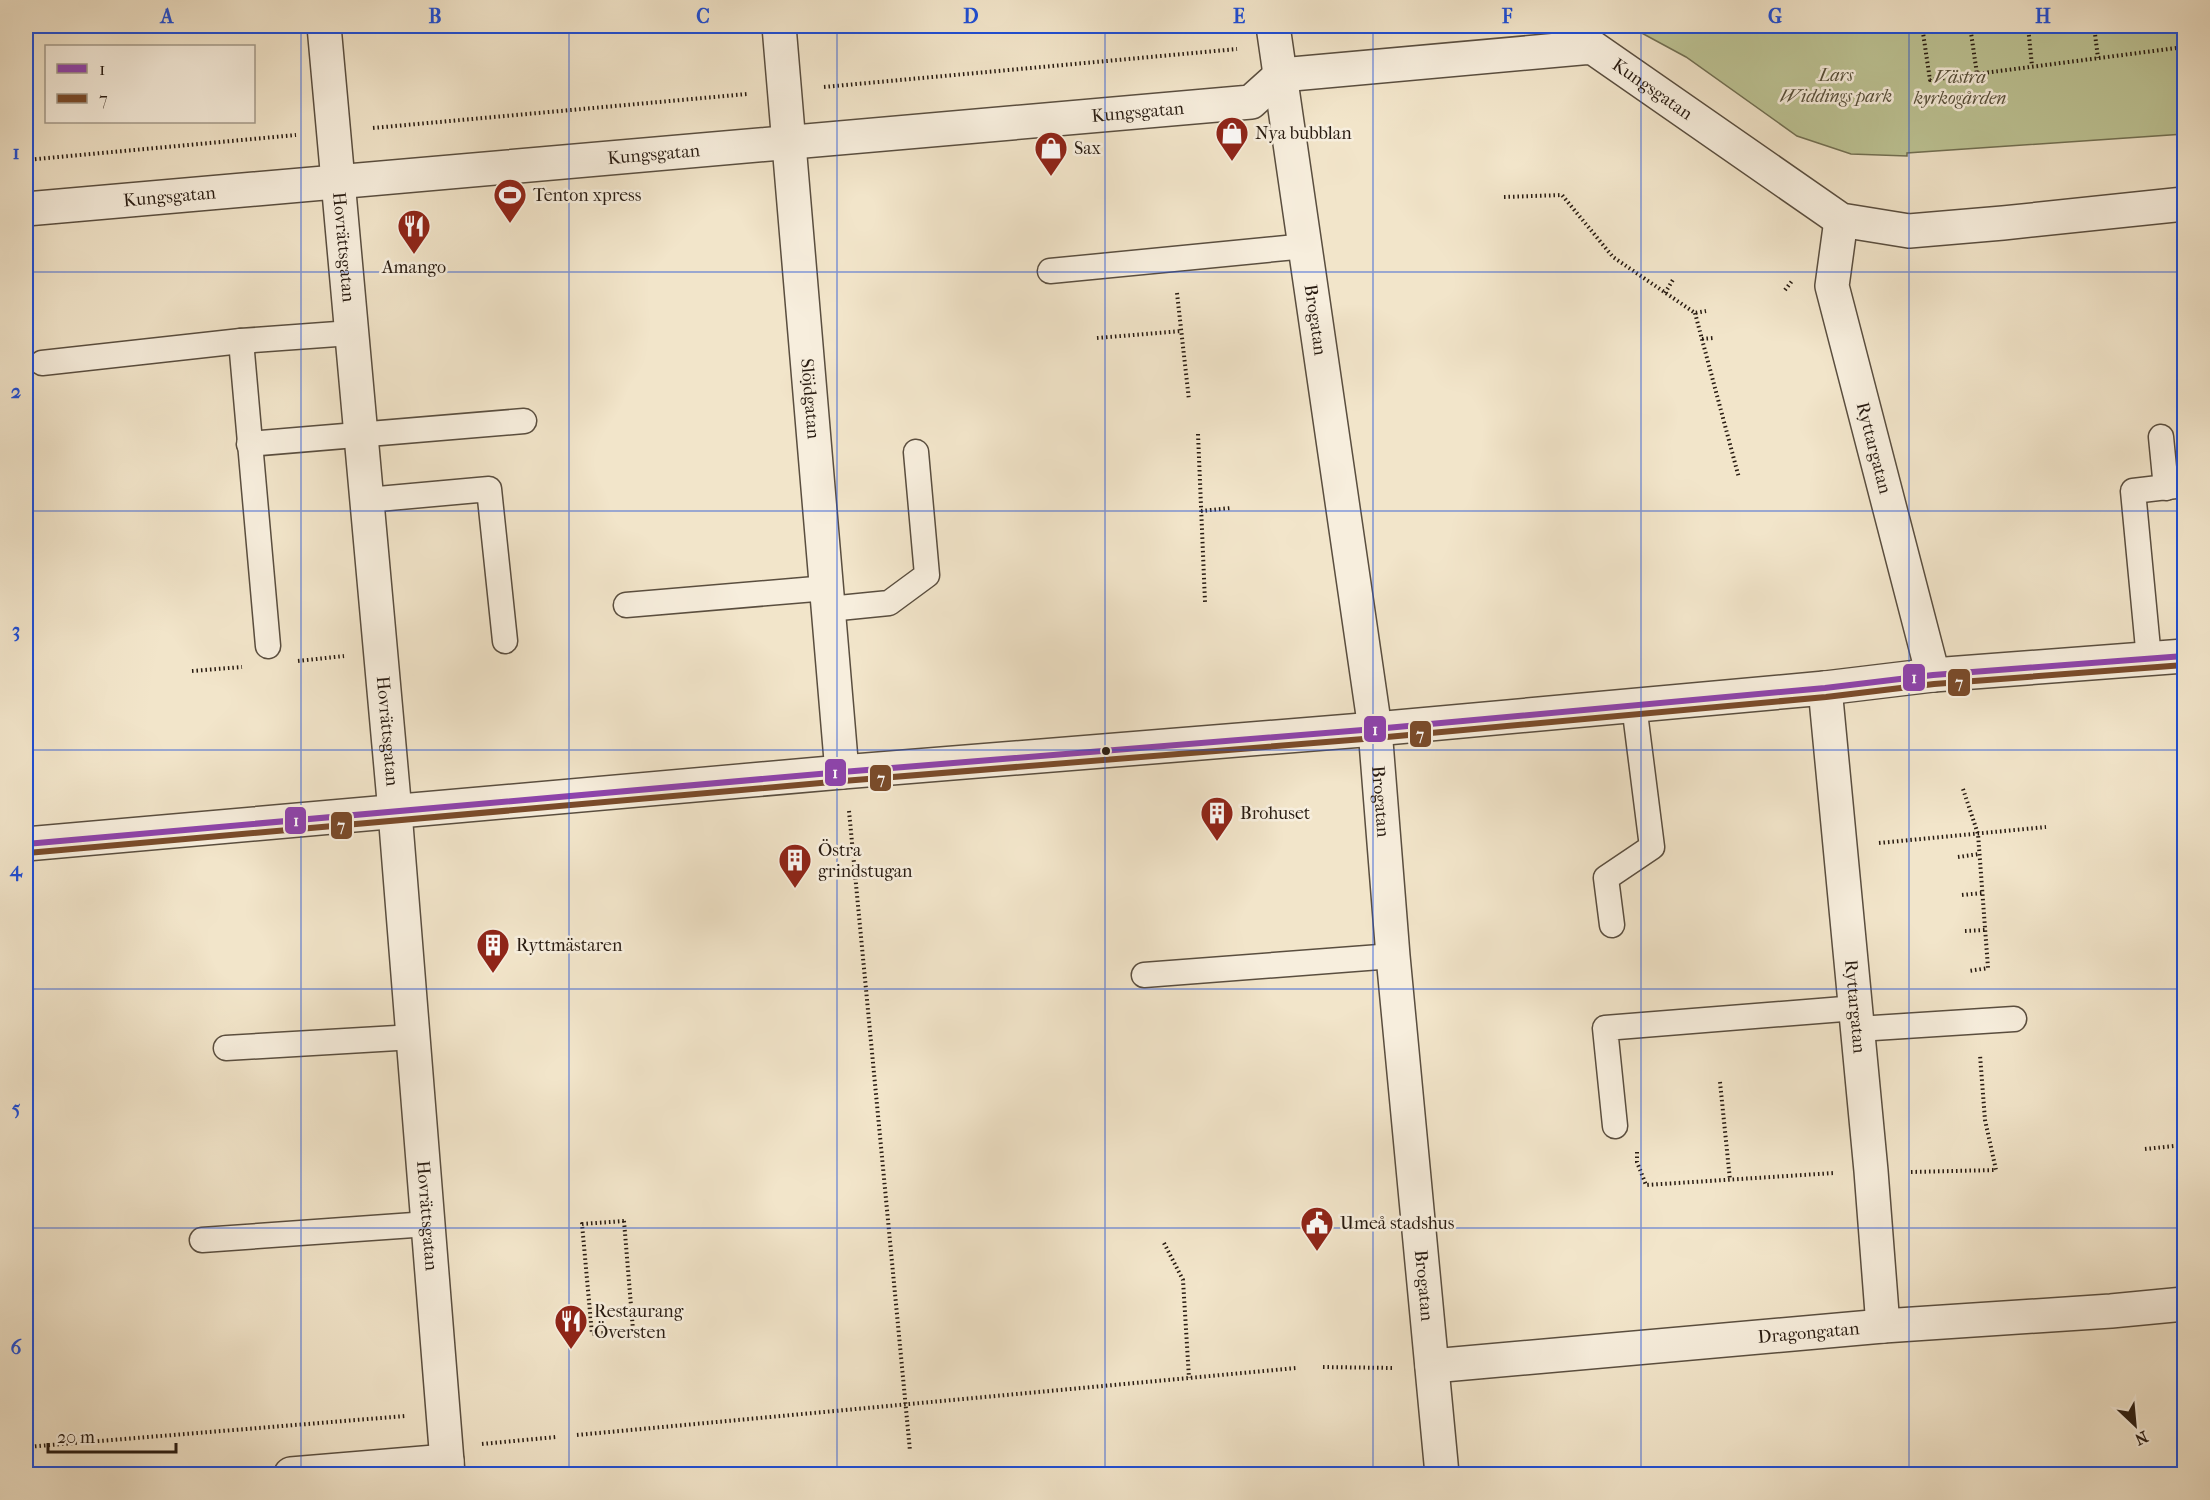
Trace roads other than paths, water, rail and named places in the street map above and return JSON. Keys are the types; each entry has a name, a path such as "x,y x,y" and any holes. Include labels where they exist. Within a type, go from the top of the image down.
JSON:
{"street":[{"name":"Hovrättsgatan","path":"324,26 395,812 447,1468"},
{"name":"Slöjdgatan","path":"779,26 842,772"},
{"name":"Brogatan","path":"1273,26 1375,729 1442,1474"},
{"name":"Kungsgatan","path":"26,209 1251,102 1281,75 1592,48 1841,220 1909,231 2184,204"},
{"name":"Ryttargatan","path":"1841,220 1832,286 1933,675"},
{"path":"26,844 842,772 1375,729 1825,688 1933,675 2184,656"},
{"name":"Ryttargatan","path":"1825,688 1857,1018 1883,1326"},
{"name":"Dragongatan","path":"1432,1366 1883,1326 2184,1304"},
{"path":"291,1474 447,1468"}],"lane":[{"path":"1050,271 1306,246"},
{"path":"42,363 241,341 351,333"},
{"path":"241,341 268,646"},
{"path":"249,444 524,421"},
{"path":"2149,659 2133,491 2175,486 2161,437"},
{"path":"626,605 828,598 889,603 927,575 916,452"},
{"path":"367,500 489,489 505,641"},
{"path":"1612,925 1606,878 1652,847 1634,705"},
{"path":"1144,975 1394,956"},
{"path":"1615,1126 1605,1028 1857,1018 2014,1019"},
{"path":"226,1048 414,1037"},
{"path":"202,1240 428,1224"}],"place":[{"name":"Nya bubblan","path":"1232,162"},
{"name":"Sax","path":"1051,177"},
{"name":"Tenton xpress","path":"510,224"},
{"name":"Amango","path":"414,255"},
{"name":"Brohuset","path":"1217,842"},
{"name":"Östra grindstugan","path":"795,889"},
{"name":"Ryttmästaren","path":"493,974"},
{"name":"Umeå stadshus","path":"1317,1252"},
{"name":"Restaurang Översten","path":"571,1350"}],"park label":[{"name":"Lars Widdings park","path":"1836,85"},
{"name":"Västra kyrkogården","path":"1960,88"}]}
